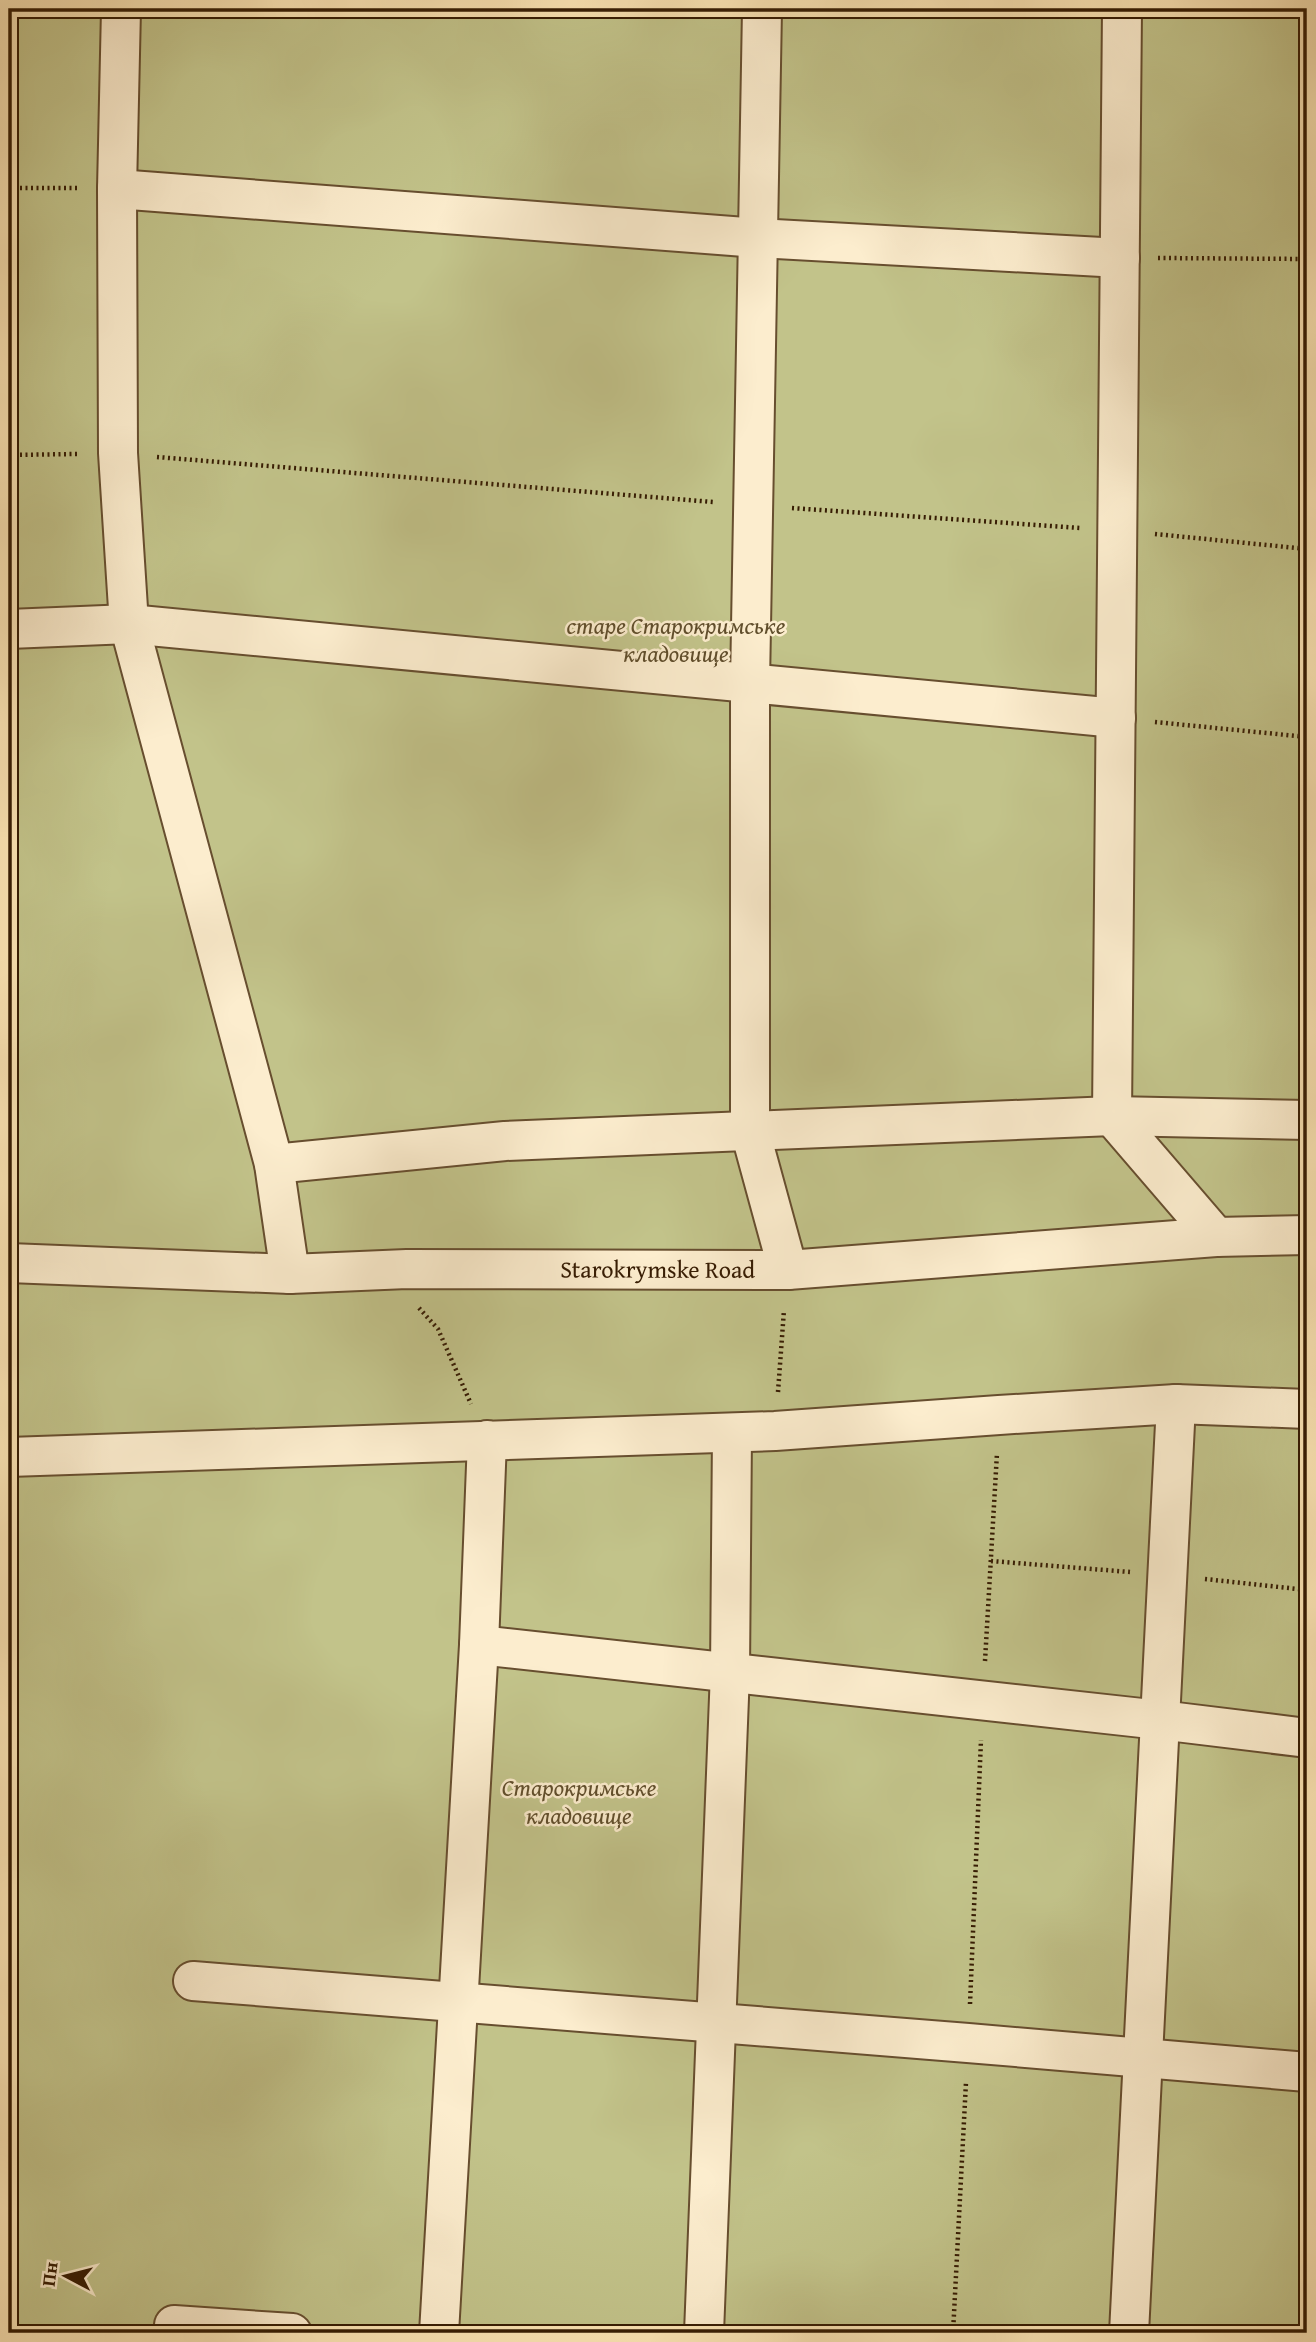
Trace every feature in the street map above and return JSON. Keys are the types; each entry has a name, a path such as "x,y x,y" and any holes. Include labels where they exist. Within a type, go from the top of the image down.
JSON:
{"street":[{"path":"121,9 117,189 118,453 129,624 274,1164 290,1274"},
{"path":"762,9 750,683 750,1131 788,1270"},
{"path":"1122,9 1112,1116 1216,1237"},
{"path":"117,189 758,238 1120,258"},
{"path":"9,629 129,624 1116,718"},
{"path":"274,1164 505,1140 1112,1116 1307,1120"},
{"name":"Starokrymske Road","path":"9,1263 290,1274 407,1269 788,1270 1216,1237 1307,1235"},
{"path":"9,1457 732,1433 1176,1405 1307,1409"},
{"path":"1129,2333 1176,1405"},
{"path":"704,2333 730,1672 732,1433"},
{"path":"439,2333 460,2002 487,1440"},
{"path":"479,1645 1307,1738"},
{"path":"193,1981 1307,2072"},
{"path":"174,2325 292,2333"}],"path":[{"path":"9,188 117,189"},
{"path":"1120,258 1307,259"},
{"path":"9,456 118,453 753,505 1118,531 1307,549"},
{"path":"1116,718 1307,737"},
{"path":"407,1269 409,1297 438,1329 487,1440"},
{"path":"775,1431 788,1270"},
{"path":"953,2333 999,1415"}],"green space":[{"path":"9,9 1307,9 1307,2333 9,2333"}],"park label":[{"name":"старе Старокримське кладовище","path":"676,640"},
{"name":"Старокримське кладовище","path":"579,1802"}]}
